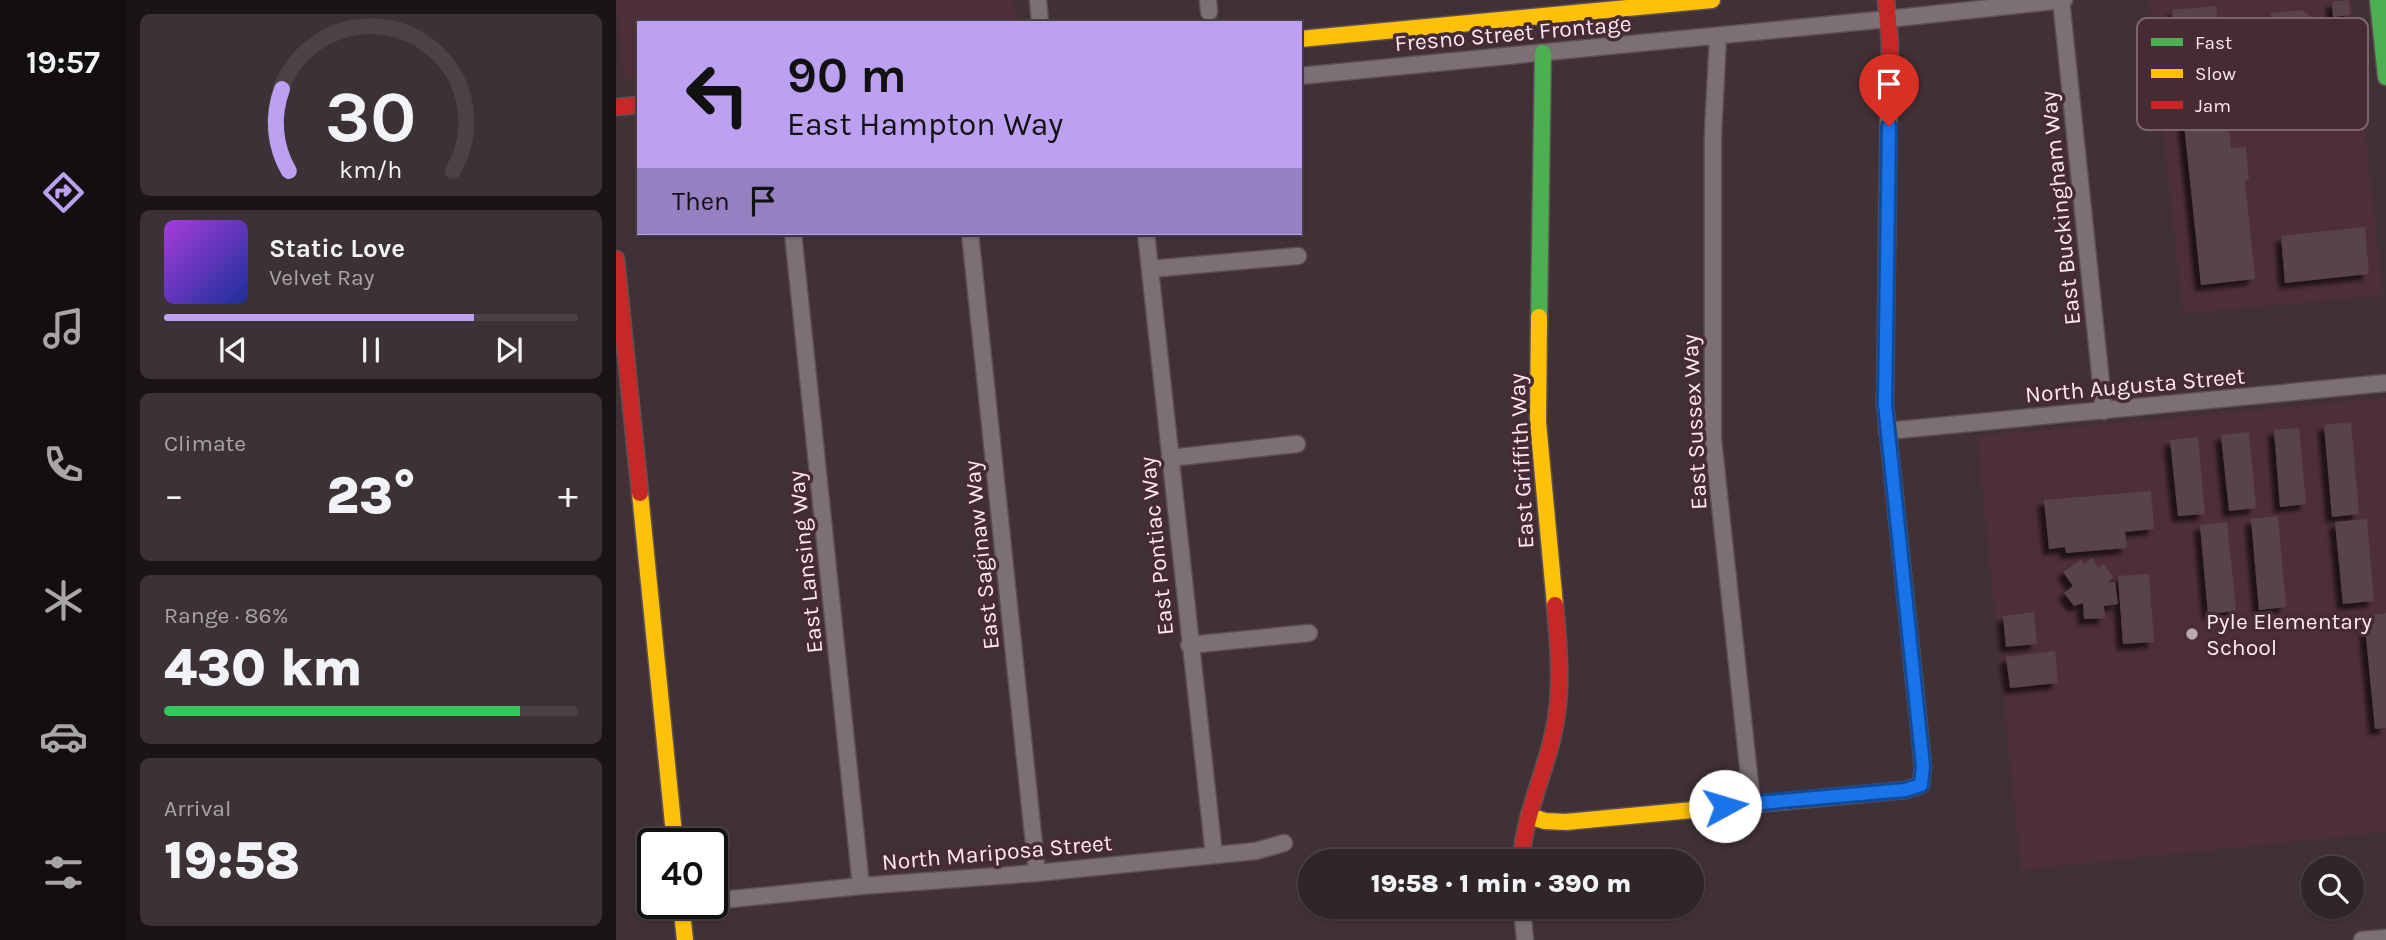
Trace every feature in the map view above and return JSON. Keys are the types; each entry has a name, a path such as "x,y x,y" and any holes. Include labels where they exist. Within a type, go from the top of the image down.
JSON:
{"street":[{"path":"1038,0 1040,21"},
{"path":"1302,39 1712,0"},
{"path":"1529,816 1545,821 1566,822 1905,790 1921,785 1923,766 1885,404 1890,42 1886,0"},
{"name":"Fresno Street Frontage","path":"1302,76 2063,0"},
{"name":"East Buckingham Way","path":"2063,0 2104,411"},
{"path":"2378,0 2386,77"},
{"name":"East Sussex Way","path":"1718,36 1713,133 1713,439 1752,803"},
{"name":"East Griffith Way","path":"1523,849 1529,816 1550,751 1557,717 1559,682 1558,641 1541,478 1538,422 1543,53"},
{"path":"616,107 637,104"},
{"name":"East Lansing Way","path":"793,235 861,886"},
{"name":"East Saginaw Way","path":"970,235 1037,873"},
{"name":"East Pontiac Way","path":"1146,235 1214,855"},
{"path":"1150,269 1298,256"},
{"path":"616,259 673,828"},
{"name":"North Augusta Street","path":"1887,431 2386,383"},
{"path":"1170,458 1297,444"},
{"path":"1189,645 1309,632"},
{"name":"North Mariposa Street","path":"728,899 1256,851 1284,843"},
{"path":"685,940 686,919"},
{"path":"1523,919 1525,940"},
{"path":"2362,940 2386,937"}],"shaded area":[{"path":"616,0 1014,0 1016,21 637,21 637,79 629,80 623,75"},
{"path":"2149,0 2351,0 2353,18 2151,18"},
{"path":"2163,130 2365,130 2383,295 2183,314"},
{"name":"Pyle Elementary School","path":"2386,398 2386,832 2021,870 1977,436"}],"building":[{"path":"2349,0 2350,15 2333,17 2332,2"},
{"path":"2216,6 2217,18 2173,18 2172,10"},
{"path":"2302,10 2311,18 2271,18 2271,13"},
{"path":"2185,130 2229,130 2231,148 2246,147 2249,180 2245,181 2255,279 2201,285"},
{"path":"2365,227 2369,274 2285,283 2281,236"},
{"path":"2351,422 2359,514 2332,517 2324,425"},
{"path":"2299,428 2306,504 2280,507 2274,430"},
{"path":"2249,432 2256,508 2229,511 2221,435"},
{"path":"2198,437 2205,514 2178,516 2170,440"},
{"path":"2151,491 2154,529 2125,532 2127,548 2066,553 2065,547 2049,549 2044,500"},
{"path":"2278,516 2286,607 2259,610 2251,519"},
{"path":"2367,519 2374,601 2343,604 2335,522"},
{"path":"2227,522 2236,611 2208,614 2200,525"},
{"path":"2092,558 2098,568 2104,564 2113,577 2108,582 2115,582 2118,604 2104,606 2105,618 2084,619 2083,603 2074,606 2064,593 2073,586 2063,572 2081,560 2084,564"},
{"path":"2149,574 2154,642 2123,644 2118,576"},
{"path":"2034,612 2037,644 2006,647 2003,616"},
{"path":"2386,613 2386,728 2375,729 2364,616"},
{"path":"2055,651 2058,683 2010,688 2006,657"}],"traffic: fast":[{"path":"2378,0 2386,77"},
{"path":"1539,317 1543,53"},
{"path":"1889,92 1885,404 1914,679"}],"traffic: slow":[{"path":"1302,39 1712,0"},
{"path":"1539,317 1538,422 1555,605"},
{"path":"640,493 673,828"},
{"path":"1529,816 1545,821 1566,822 1905,790 1921,785 1923,766 1914,679"},
{"path":"683,919 685,940"}],"traffic: jam":[{"path":"1886,0 1890,42 1889,92"},
{"path":"616,107 637,105"},
{"path":"616,259 640,493"},
{"path":"1522,849 1556,719 1559,670 1555,605"}],"place":[{"name":"Pyle Elementary School","path":"2192,634"}],"route":[{"path":"1725,806 1905,790 1921,785 1923,766 1885,404 1889,126"}]}
